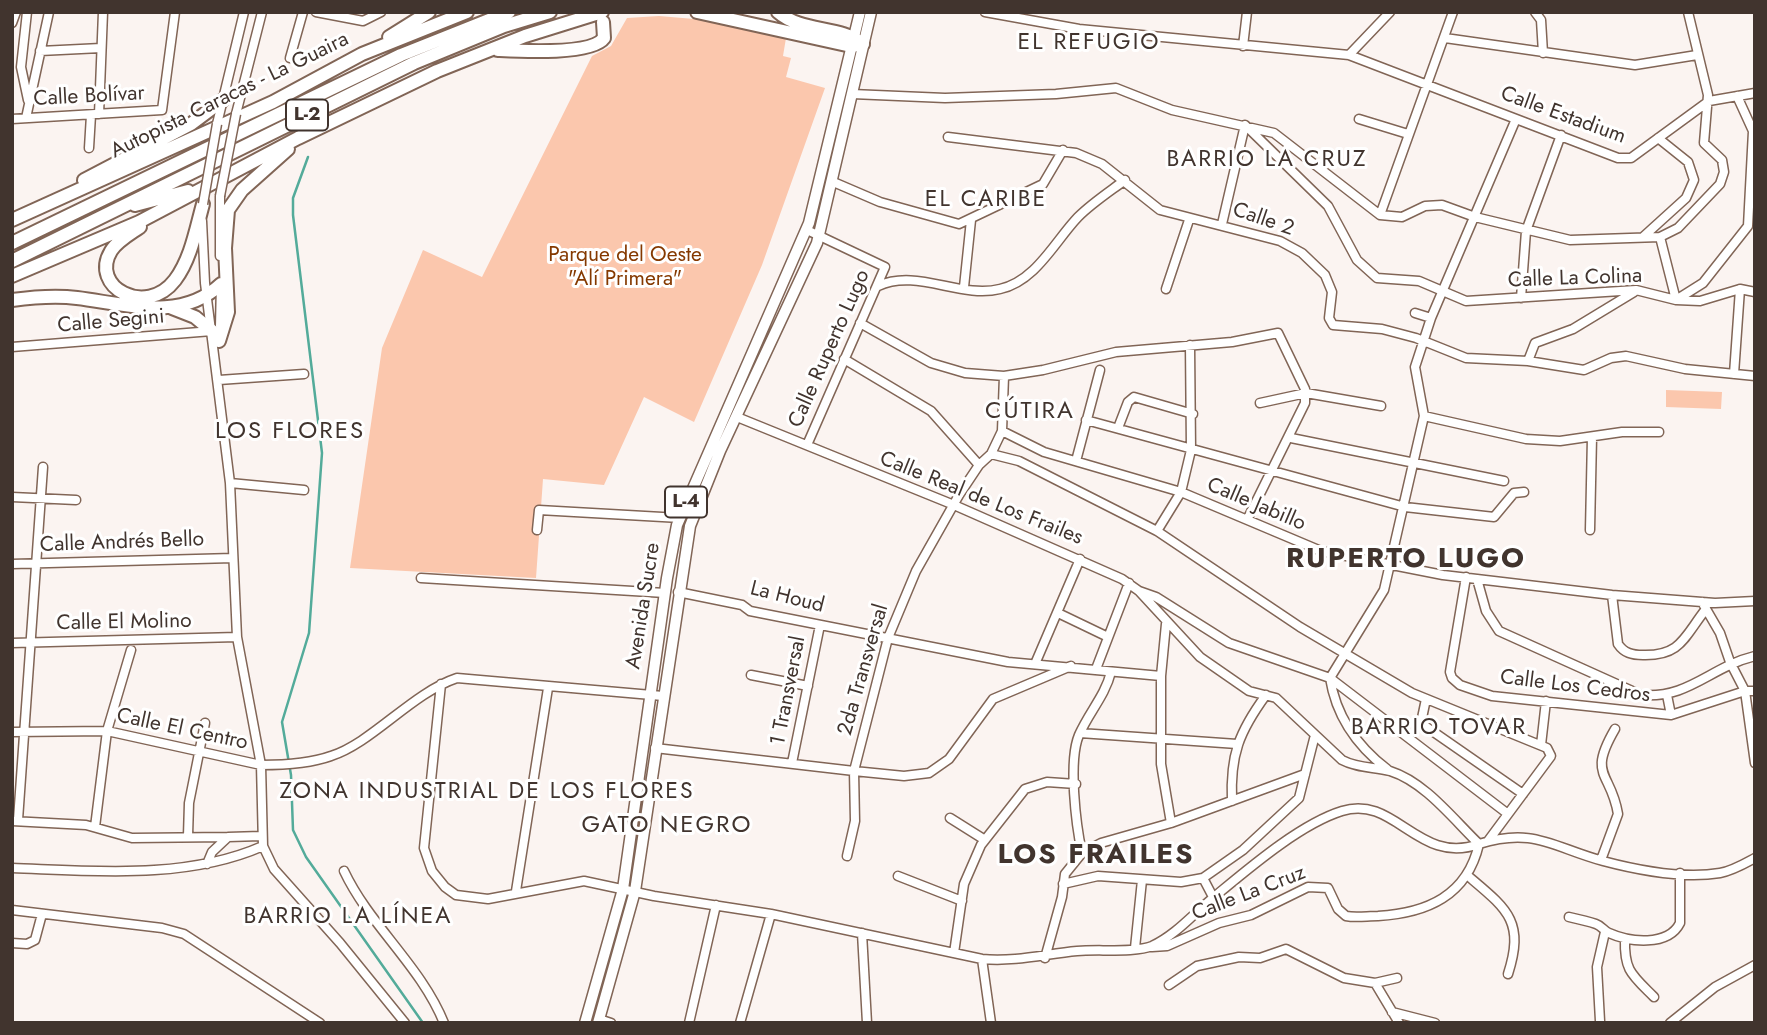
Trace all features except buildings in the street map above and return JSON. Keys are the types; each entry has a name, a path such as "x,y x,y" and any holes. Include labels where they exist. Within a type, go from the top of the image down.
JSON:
{"highway":[{"path":"362,54 429,12"},
{"name":"Autopista Caracas - La Guaira","path":"12,220 285,96 362,54 467,12"},
{"name":"Autopista Caracas - La Guaira","path":"12,243 401,55 509,12"},
{"name":"L-2","path":"12,261 414,63 504,26 550,12"},
{"path":"697,12 856,42"},
{"path":"778,12 791,22 856,42"},
{"path":"491,50 532,51 592,46 604,38 602,17"},
{"name":"L-2","path":"12,276 167,208 216,191 298,138 438,71 491,50 602,17"},
{"name":"L-2","path":"285,96 349,82"},
{"path":"32,211 107,166 191,124 223,100"},
{"path":"171,307 195,317 216,336 228,312 225,248 228,209 233,199 298,138"},
{"name":"L-2","path":"114,210 216,191"},
{"path":"167,208 118,243 108,259 108,276 113,284 132,298 154,297 177,278 203,204"},
{"path":"12,300 65,297 137,307 171,307 207,298 221,284"}],"main road":[{"name":"Avenida Sucre","path":"599,1021 635,891 678,592 697,504 809,264 820,233 852,94 860,12"},
{"name":"Avenida Sucre","path":"585,1023 622,889 665,593 680,518 807,230 856,42 871,12"}],"street":[{"path":"12,23 16,12"},
{"path":"27,12 21,67 28,100"},
{"path":"26,118 49,12"},
{"path":"89,148 95,114 103,12"},
{"name":"Calle Bolívar","path":"12,119 152,113 164,106 175,12"},
{"path":"216,336 207,298 203,204 217,124 244,12"},
{"path":"262,12 216,191 221,284 216,364 230,483 237,637 261,765 262,846 274,869 340,943 405,1023"},
{"path":"290,58 303,12"},
{"path":"316,12 363,21 381,12"},
{"name":"Calle Estadium","path":"985,12 1079,29 1349,55 1624,159 1709,101 1755,93"},
{"path":"1243,46 1247,12"},
{"path":"1349,55 1390,12"},
{"path":"1380,215 1453,12"},
{"path":"1535,12 1541,20 1543,53"},
{"path":"852,94 945,98 1056,94 1116,88 1172,110 1245,125 1279,137 1380,215 1402,216 1425,206 1442,205 1526,231 1570,240 1660,237 1678,228 1720,184 1724,172 1722,160 1704,143 1709,101 1688,12"},
{"path":"1445,38 1634,65 1697,55"},
{"path":"40,51 101,48"},
{"path":"1660,237 1676,300 1703,283 1748,226 1753,131 1737,96"},
{"path":"1359,119 1408,134"},
{"path":"1479,844 1419,786 1390,771 1368,754 1349,729 1336,705 1330,678 1375,608 1392,565 1424,416 1415,367 1431,318 1445,294 1516,119"},
{"path":"1222,224 1245,125"},
{"name":"Calle La Colina","path":"1245,125 1328,206 1357,260 1371,274 1419,281 1465,301 1636,290 1676,300 1700,302 1740,289"},
{"path":"1521,298 1526,231 1561,135"},
{"name":"Calle 2","path":"947,137 1063,150 1102,164 1125,180 1151,205 1189,220 1222,224 1262,234 1302,253 1329,282 1332,292 1329,318 1333,326 1382,329 1466,358 1528,361 1584,370 1611,358 1626,356 1685,369 1755,376"},
{"path":"1643,237 1686,198 1694,180 1688,162 1658,138"},
{"path":"831,181 922,216 948,223 971,220 989,207 1024,195 1043,184 1063,150"},
{"path":"878,286 899,279 991,291 1013,284 1052,251 1086,210 1125,180"},
{"path":"964,287 971,220"},
{"path":"1166,289 1189,220"},
{"path":"807,230 820,233"},
{"name":"Calle Ruperto Lugo","path":"807,445 885,267 820,233"},
{"path":"1734,374 1740,289 1755,292"},
{"path":"1528,361 1535,343 1573,329 1636,290"},
{"path":"1415,313 1431,318"},
{"path":"860,323 938,366 965,373 1004,376 1053,368 1116,352 1231,342 1278,333 1296,365 1306,393 1305,403 1290,438 1248,518"},
{"name":"Calle Segini","path":"12,347 216,336"},
{"path":"1157,531 1181,492 1191,450 1193,414 1190,345"},
{"path":"844,359 931,411 979,465"},
{"path":"1076,461 1100,370"},
{"path":"219,380 304,374"},
{"path":"1004,376 1002,431 991,454 1019,461 1085,492 1157,531 1345,655 1426,699 1550,750 1551,756 1488,841"},
{"path":"1260,403 1306,393 1381,406"},
{"path":"1118,428 1128,402 1134,397 1193,414"},
{"path":"1424,416 1526,439 1560,441 1659,432"},
{"name":"Calle Real de Los Frailes","path":"737,417 1080,559 1129,583 1139,591"},
{"path":"1086,420 1272,473 1405,507 1494,517 1514,493 1524,492"},
{"name":"Calle Jabillo","path":"1002,431 1044,452 1181,492 1321,551 1466,578 1612,595 1704,605 1755,601"},
{"path":"1590,530 1592,437"},
{"path":"1290,438 1504,481"},
{"path":"1036,470 1044,452"},
{"name":"2da Transversal","path":"847,856 855,821 854,771 888,638 916,571 979,465 991,454"},
{"path":"43,467 15,821 95,827 132,838 261,836"},
{"path":"230,483 304,490"},
{"path":"12,497 76,500"},
{"path":"537,530 539,510 680,518"},
{"name":"Calle Andrés Bello","path":"12,564 233,558"},
{"path":"1035,664 1080,559"},
{"path":"421,578 665,593"},
{"name":"Calle Los Cedros","path":"1466,578 1450,672 1460,685 1492,696 1671,715 1745,691 1755,691"},
{"path":"1477,579 1486,611 1499,631 1641,695 1680,692 1730,662 1755,656"},
{"path":"1096,669 1129,583"},
{"path":"1139,591 1166,624 1200,657 1249,691 1266,695 1287,707 1333,753 1352,765 1390,771"},
{"path":"1139,591 1156,597 1229,643 1330,678 1508,814"},
{"name":"La Houd","path":"678,592 742,604 750,611 1035,664 1161,676"},
{"path":"1612,595 1618,645 1622,650 1634,655 1662,656 1673,652 1704,605 1720,632 1730,662 1745,691 1755,763"},
{"path":"1058,613 1108,637"},
{"path":"1166,624 1161,676 1161,764 1171,823"},
{"name":"1 Transversal","path":"792,763 820,625"},
{"name":"Calle El Molino","path":"12,643 237,637"},
{"path":"95,827 107,731 131,650"},
{"path":"655,748 904,776 929,773 949,759 996,696 1059,674 1071,666"},
{"path":"1082,853 1077,831 1076,746 1080,733 1107,689 1111,672"},
{"path":"751,675 808,686"},
{"path":"663,696 548,688 471,678 457,678 441,684 425,841 428,863 444,887 456,895 488,899 516,891 584,881 771,914 982,959 1045,958 1075,951 1150,947 1183,926 1213,897 1298,835 1339,811 1352,808 1375,809 1419,839 1457,850 1511,836 1526,836 1601,860 1680,873 1722,873 1755,858"},
{"name":"Calle El Centro","path":"12,732 107,731 261,765 285,765 332,756 441,684"},
{"path":"516,891 548,688"},
{"path":"1232,801 1232,769 1237,744 1244,725 1266,695"},
{"path":"1667,695 1671,715"},
{"path":"1426,699 1422,718 1425,726 1523,794"},
{"path":"1541,745 1546,701"},
{"path":"188,836 189,803 205,723"},
{"path":"1601,860 1618,814 1600,768 1603,750 1615,729"},
{"path":"1080,733 1161,736 1237,744"},
{"path":"1063,884 1098,876 1192,882 1203,878 1243,850 1299,798 1315,735"},
{"path":"1045,958 1065,874 1082,853 1101,843 1171,823 1305,774"},
{"path":"954,953 967,874 985,840 1025,789 1047,782 1076,784"},
{"path":"950,818 985,840"},
{"path":"207,864 212,852 228,837"},
{"path":"1479,844 1468,876 1504,907 1512,919 1516,938 1508,974"},
{"path":"12,868 147,870 226,861 262,846"},
{"path":"344,871 354,890 405,959 444,1023"},
{"path":"1569,917 1597,925 1605,932 1625,939 1653,940 1677,928 1680,873"},
{"path":"898,876 962,901"},
{"name":"Calle La Cruz","path":"1150,947 1167,946 1219,923 1251,915 1308,887 1328,888 1338,909 1346,916 1404,914 1430,906 1468,876"},
{"path":"1203,878 1213,897"},
{"path":"1135,948 1142,880"},
{"path":"689,1023 716,905"},
{"path":"12,910 162,928 184,934 320,1023"},
{"path":"12,943 27,944 35,940 41,914"},
{"path":"740,1023 771,914"},
{"path":"1600,1021 1597,967 1599,946 1605,932"},
{"path":"862,933 867,1023"},
{"path":"1625,939 1624,958 1629,972 1654,996"},
{"path":"1168,985 1197,966 1238,957 1259,958 1286,949 1328,972 1375,983 1397,978"},
{"path":"982,959 991,1023"},
{"path":"1670,1023 1715,987 1755,965"},
{"path":"1375,983 1399,1023"},
{"path":"1392,1012 1435,1023"},
{"path":"599,1021 611,1023"}],"green space":[{"name":"Parque del Oeste \"Alí Primera\"","path":"659,16 706,20 786,38 783,56 791,58 786,77 825,88 762,265 694,422 644,397 604,485 543,479 536,578 350,568 382,348 423,250 482,277 592,56 611,46 627,18"},
{"path":"1666,390 1722,392 1721,409 1666,407"}],"waterway":[{"path":"308,157 293,198 293,215 322,453 309,633 282,722 291,775 293,830 306,857 423,1023"}],"district":[{"name":"EL REFUGIO","path":"1089,43"},
{"name":"BARRIO LA CRUZ","path":"1267,160"},
{"name":"EL CARIBE","path":"986,200"},
{"name":"CÚTIRA","path":"1030,412"},
{"name":"LOS FLORES","path":"290,432"},
{"name":"RUPERTO LUGO","path":"1406,560"},
{"name":"BARRIO TOVAR","path":"1439,728"},
{"name":"ZONA INDUSTRIAL DE LOS FLORES","path":"487,792"},
{"name":"GATO NEGRO","path":"667,826"},
{"name":"LOS FRAILES","path":"1096,856"},
{"name":"BARRIO LA LÍNEA","path":"348,917"}]}
